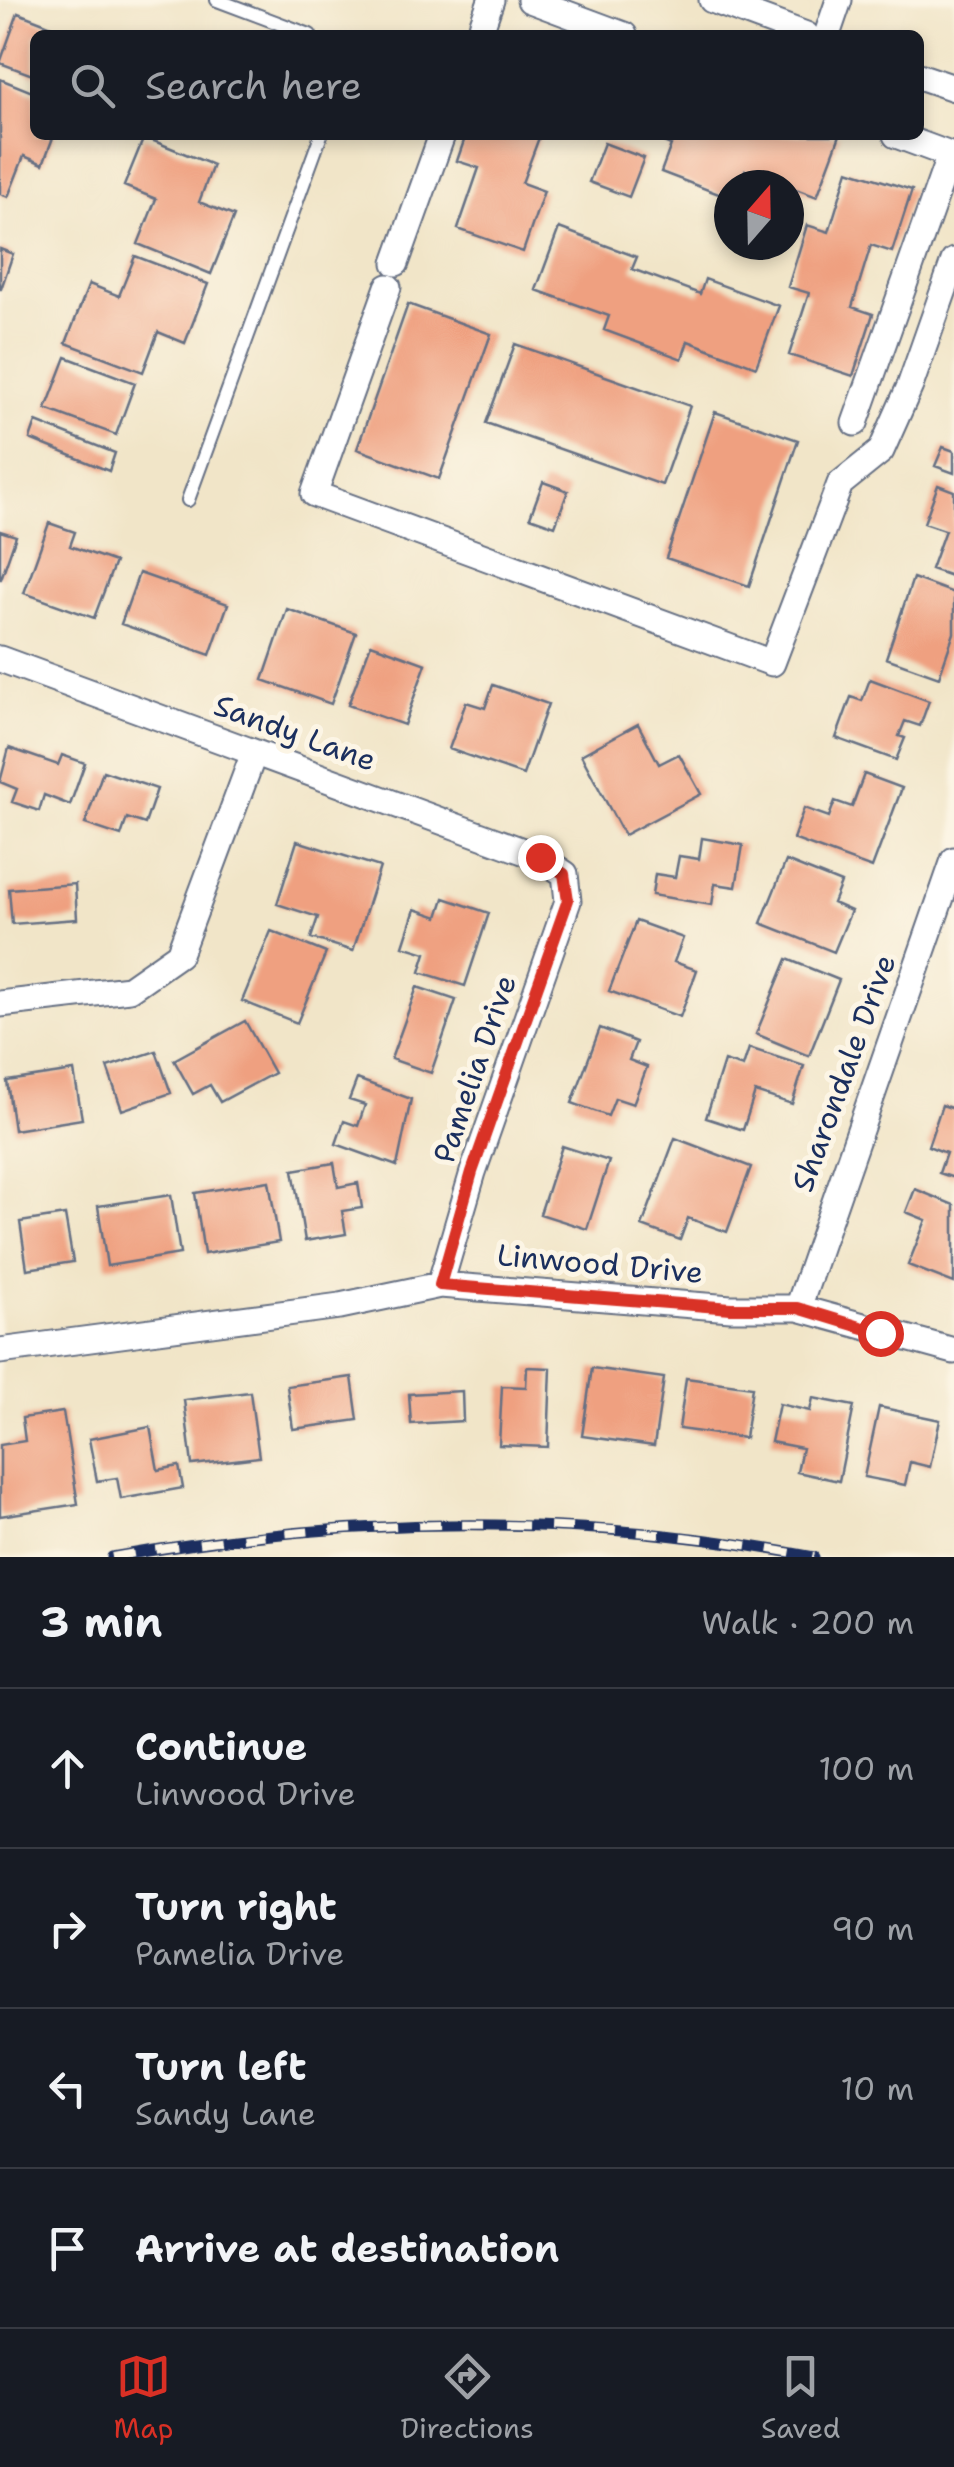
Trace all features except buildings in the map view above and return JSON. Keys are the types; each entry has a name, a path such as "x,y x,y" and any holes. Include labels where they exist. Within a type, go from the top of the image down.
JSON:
{"street":[{"path":"481,30 491,0"},
{"path":"530,0 611,30"},
{"path":"712,0 751,25 778,30"},
{"path":"828,30 839,0"},
{"path":"924,78 954,88"},
{"path":"440,140 314,494 772,663 840,484 881,451 910,386 954,261"},
{"path":"854,422 950,155 910,140"},
{"name":"Sandy Lane","path":"0,659 540,857 564,874"},
{"path":"0,1004 129,989 179,954 254,752"},
{"name":"Sharondale Drive","path":"798,1308 954,860"},
{"name":"Pamelia Drive","path":"440,1285 472,1172 568,900 564,874"},
{"name":"Linwood Drive","path":"0,1351 340,1306 440,1285 731,1308 798,1308 954,1350"}],"lane":[{"path":"217,0 297,30"},
{"path":"188,500 319,140"}],"railway":[{"path":"112,1557 287,1533 463,1525 638,1532 814,1557"}],"route":[{"path":"540,857 564,874 568,900 472,1172 456,1243 440,1285 491,1286 731,1308 798,1308 880,1333"}]}
